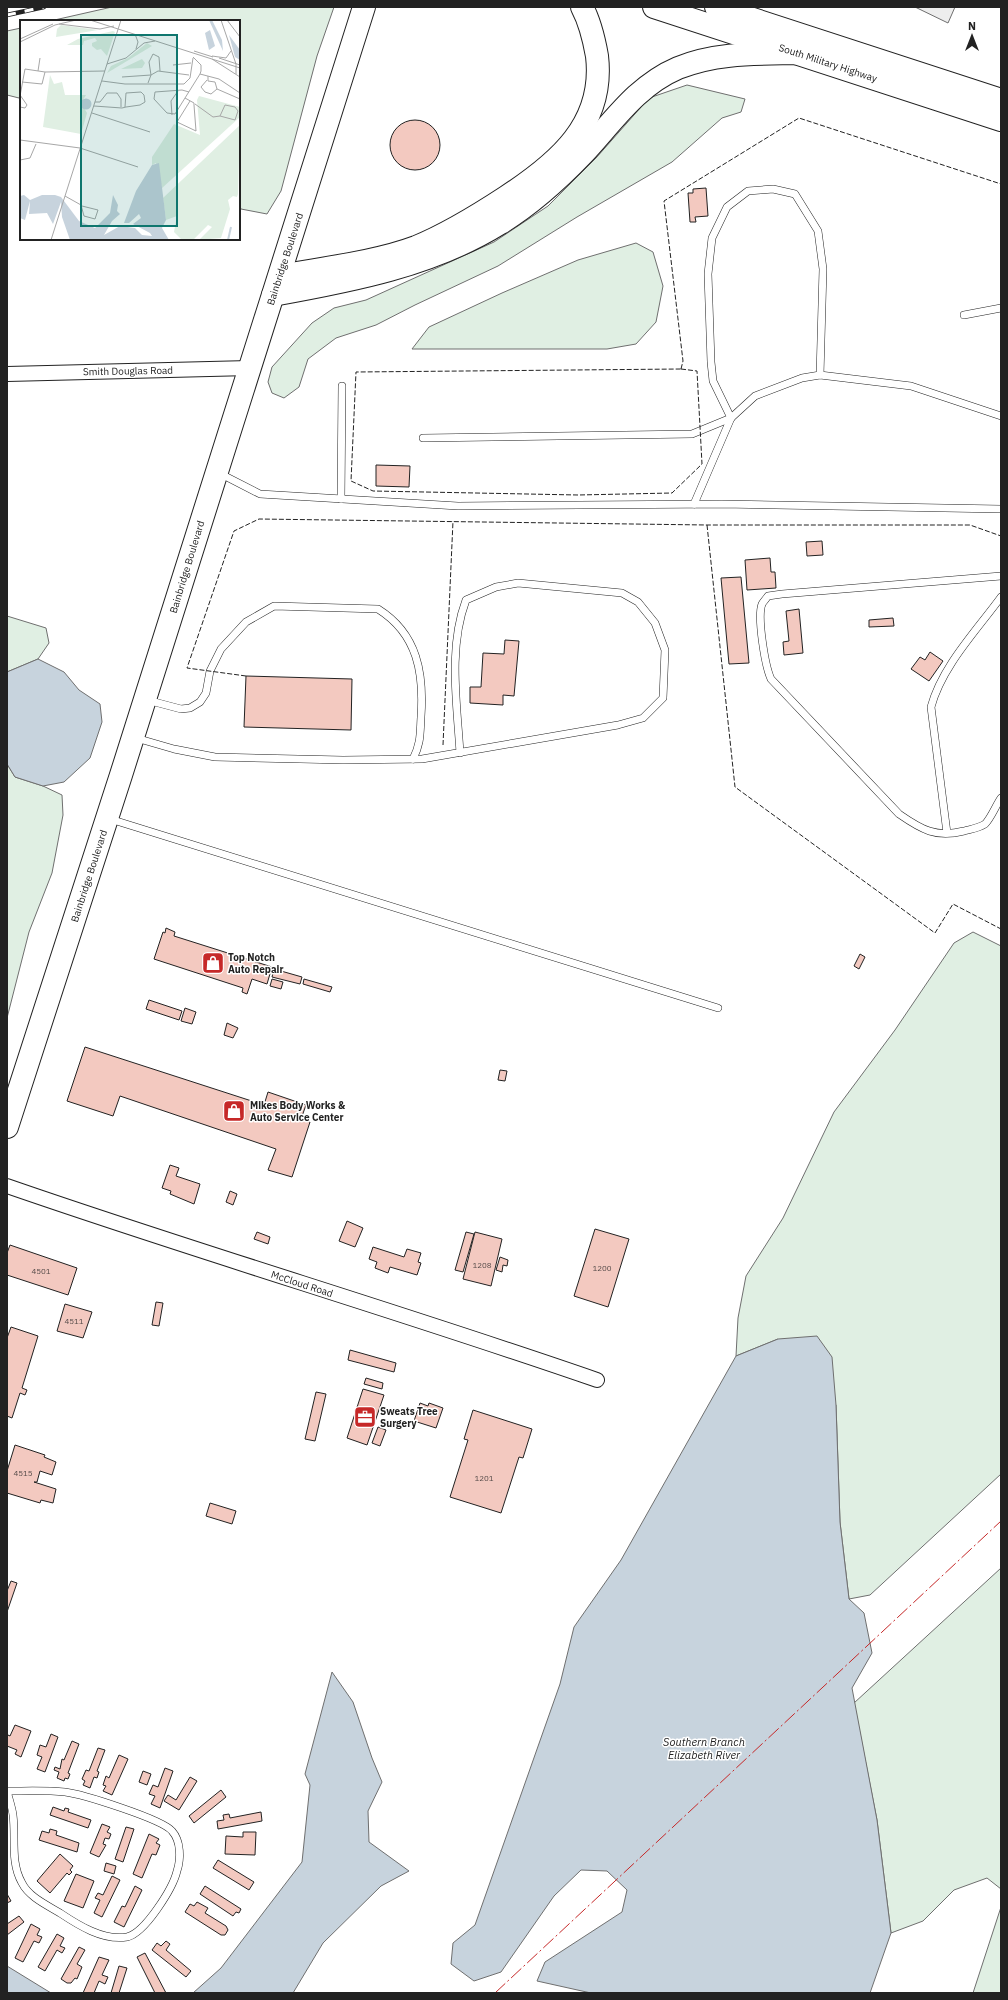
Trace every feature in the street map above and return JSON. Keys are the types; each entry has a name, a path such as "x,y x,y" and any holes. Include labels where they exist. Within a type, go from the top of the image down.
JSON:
{"main road":[{"name":"Bainbridge Boulevard","path":"7,1127 134,737 364,7"},
{"path":"277,286 355,262 416,247 454,229 491,208 552,164 573,142 585,123 594,102 598,82 594,38 582,7"},
{"name":"South Military Highway","path":"654,7 800,53 1001,120"},
{"name":"South Military Highway","path":"716,7 1001,100"},
{"path":"277,286 352,281 398,268 468,240 500,224 535,198 582,155 636,95 659,78 679,68 706,60 735,54 800,53"}],"street":[{"name":"Smith Douglas Road","path":"7,374 250,368"},
{"name":"McCloud Road","path":"7,1186 240,1264 467,1335 597,1380"}],"lane":[{"path":"694,504 730,418 713,382 708,274 712,238 727,207 748,191 772,188 795,194 818,231 823,269 820,375"},
{"path":"964,316 1001,308"},
{"path":"423,438 692,434 730,418 755,396 802,378 820,375 911,386 1001,416"},
{"path":"341,499 342,386"},
{"path":"217,472 260,494 458,506 694,504 1001,509"},
{"path":"1001,576 768,596 762,604 761,618 767,670 772,679 899,814 921,829 937,834 947,834 974,829 985,824 1001,798"},
{"path":"134,737 174,749 215,757 343,760 413,759 460,753 618,725 643,718 663,698 665,650 655,623 638,602 622,593 518,583 496,587 466,600 460,616 455,661 460,753"},
{"path":"947,834 932,706 935,692 943,676 1001,597"},
{"path":"145,699 181,709 190,708 200,702 206,693 210,671 221,649 246,622 274,606 378,609 393,618 407,637 420,668 423,694 420,745 413,759"},
{"path":"108,818 718,1008"},
{"path":"7,1791 66,1792 96,1800 152,1819 172,1830 179,1845 178,1871 166,1896 140,1929 128,1937 114,1937 99,1933 81,1927 31,1894 22,1884 16,1868 13,1814 7,1791"}],"green space":[{"path":"112,7 334,7 317,56 281,191 267,214 241,209 240,208 240,20 54,20"},
{"path":"20,28 19,98 7,95 7,31"},
{"path":"687,85 745,99 741,112 722,118 672,162 577,217 498,266 376,325 336,338 308,359 299,387 284,398 272,393 268,382 272,367 312,323 334,308 366,300 494,242 548,206 596,158 649,98"},
{"path":"636,243 653,252 663,286 656,322 636,344 607,349 412,349 429,327 578,260"},
{"path":"7,616 46,628 49,643 38,659 7,672"},
{"path":"7,764 15,777 43,786 62,795 63,815 52,873 29,932 7,1018"},
{"path":"973,932 1001,946 1001,1474 870,1595 849,1599 840,1522 836,1405 778,1339 736,1356 738,1318 746,1276 783,1218 834,1112 895,1030 954,943"},
{"path":"1001,1568 1001,1889 987,1878 954,1890 923,1921 891,1933 877,1820 854,1703"},
{"path":"1001,1907 1001,1993 973,1993"}],"shaded area":[{"path":"915,7 955,7 948,23"}],"water":[{"path":"38,659 64,672 79,690 100,704 102,722 90,758 64,782 43,786 15,777 7,764 7,672"},
{"name":"Southern Branch Elizabeth River","path":"817,1336 832,1357 836,1405 840,1522 849,1599 864,1613 872,1653 852,1688 877,1820 891,1933 870,1993 591,1993 537,1981 545,1962 622,1912 627,1890 607,1871 581,1870 554,1896 501,1972 474,1981 451,1964 453,1943 475,1925 560,1684 574,1627 621,1560 736,1356 778,1339"},
{"path":"332,1672 353,1702 372,1758 382,1782 368,1811 369,1842 409,1871 381,1886 323,1943 293,1993 193,1993 221,1968 302,1862 310,1785 305,1774"},
{"path":"7,1966 51,1993 7,1993"}],"building":[{"path":"415,120 424,122 435,131 440,145 438,154 429,165 415,170 406,168 395,159 390,145 392,136 401,125"},
{"path":"706,188 708,216 695,217 696,222 690,222 688,193 693,193 693,189"},
{"path":"376,465 410,466 409,487 376,486"},
{"path":"822,541 823,555 807,556 806,542"},
{"path":"770,558 771,572 775,572 776,588 747,590 745,560"},
{"path":"741,577 749,663 729,664 721,578"},
{"path":"799,609 803,653 784,655 783,642 789,641 786,611"},
{"path":"893,618 894,626 869,627 869,620"},
{"path":"505,640 519,641 514,696 503,695 503,705 470,703 470,687 481,687 483,653 504,654"},
{"path":"930,652 943,661 929,681 911,669 920,657 925,660"},
{"path":"246,676 352,679 351,730 244,727"},
{"name":"Top Notch Auto Repair","path":"166,928 175,932 174,936 272,967 267,984 252,979 247,994 242,992 243,988 154,959 163,932 165,933"},
{"path":"860,954 865,957 859,969 854,966"},
{"path":"274,969 302,977 300,984 272,977"},
{"path":"272,979 283,982 281,989 270,986"},
{"path":"304,979 332,987 330,992 303,984"},
{"path":"149,1000 182,1011 179,1020 146,1009"},
{"path":"185,1008 196,1012 192,1024 181,1021"},
{"path":"227,1023 238,1028 233,1038 224,1035"},
{"name":"Mikes Body Works & Auto Service Center","path":"85,1047 264,1105 268,1092 306,1105 301,1119 310,1122 292,1177 268,1170 276,1149 120,1096 113,1116 67,1101"},
{"path":"500,1070 507,1071 505,1081 498,1080"},
{"path":"170,1165 179,1168 176,1176 200,1184 194,1204 170,1194 171,1191 162,1188"},
{"path":"230,1191 237,1194 233,1205 226,1202"},
{"path":"347,1221 363,1228 355,1247 339,1241"},
{"path":"595,1229 629,1239 608,1307 574,1296"},
{"path":"257,1232 270,1237 268,1244 254,1239"},
{"path":"466,1232 474,1234 463,1272 455,1270"},
{"path":"475,1232 502,1239 491,1286 463,1279"},
{"path":"10,1245 77,1268 68,1295 7,1275 7,1253"},
{"path":"373,1247 404,1257 407,1249 421,1253 418,1262 421,1263 417,1275 390,1267 388,1273 375,1268 377,1262 369,1259"},
{"path":"500,1257 508,1260 507,1266 503,1265 502,1272 496,1270"},
{"path":"156,1302 163,1303 159,1326 152,1325"},
{"path":"65,1304 92,1312 83,1338 57,1331"},
{"path":"11,1327 38,1336 22,1388 27,1390 25,1395 20,1393 12,1418 7,1416 7,1338"},
{"path":"350,1350 396,1363 394,1372 348,1360"},
{"path":"366,1378 383,1383 382,1389 364,1384"},
{"name":"Sweats Tree Surgery","path":"363,1389 384,1395 367,1445 347,1438"},
{"path":"316,1392 326,1394 315,1441 305,1439"},
{"path":"420,1403 428,1406 429,1403 443,1408 436,1428 414,1421"},
{"path":"473,1410 532,1429 523,1458 519,1457 501,1513 450,1497 468,1440 464,1439"},
{"path":"378,1427 386,1430 380,1446 372,1443"},
{"path":"15,1445 45,1455 44,1457 56,1462 52,1475 40,1471 37,1482 34,1482 56,1489 53,1503 41,1500 40,1503 7,1493 7,1471"},
{"path":"210,1503 236,1511 232,1524 206,1516"},
{"path":"11,1581 17,1583 7,1612 7,1591"},
{"path":"15,1725 31,1731 21,1757 15,1754 17,1750 7,1746 7,1737 8,1735 10,1736"},
{"path":"51,1734 58,1737 45,1772 37,1769 42,1757 37,1755 40,1745 46,1747"},
{"path":"72,1741 79,1744 68,1773 70,1774 68,1779 65,1778 64,1781 57,1778 59,1772 54,1770 55,1767 60,1769 62,1759 64,1760"},
{"path":"98,1748 105,1750 97,1771 99,1772 97,1778 94,1777 90,1788 83,1785 85,1781 82,1779 86,1770 89,1771"},
{"path":"119,1755 128,1759 112,1795 103,1791 106,1786 103,1785 106,1776 109,1778"},
{"path":"165,1768 173,1771 160,1808 151,1804 155,1796 149,1794 153,1785 158,1787"},
{"path":"143,1771 151,1774 147,1785 139,1782"},
{"path":"190,1777 197,1781 179,1810 164,1801 168,1795 176,1800"},
{"path":"221,1790 226,1797 194,1823 189,1816"},
{"path":"53,1807 64,1811 65,1808 69,1809 68,1812 91,1820 88,1828 50,1815"},
{"path":"261,1812 262,1821 218,1829 217,1821 224,1820 223,1815 229,1814 230,1818"},
{"path":"102,1824 110,1827 107,1832 111,1834 109,1839 105,1838 103,1844 106,1845 99,1857 90,1853"},
{"path":"126,1827 134,1829 123,1862 115,1859"},
{"path":"50,1829 57,1831 56,1835 79,1843 77,1852 39,1840 42,1831 49,1833"},
{"path":"243,1832 256,1832 255,1855 225,1854 226,1836 243,1837"},
{"path":"149,1834 159,1839 156,1843 160,1845 156,1855 152,1854 142,1878 133,1874"},
{"path":"60,1854 73,1866 70,1870 72,1872 69,1875 67,1873 50,1893 37,1881"},
{"path":"218,1860 254,1882 249,1890 213,1868"},
{"path":"106,1863 116,1866 114,1874 104,1871"},
{"path":"76,1874 94,1881 83,1908 64,1901"},
{"path":"112,1876 120,1880 102,1917 94,1913 100,1900 95,1898 98,1893 103,1895"},
{"path":"135,1886 142,1890 124,1927 114,1922 122,1906 125,1907"},
{"path":"205,1886 241,1909 239,1913 236,1912 233,1916 200,1894"},
{"path":"7,1894 11,1901 7,1903"},
{"path":"197,1902 208,1908 205,1913 226,1926 228,1930 225,1935 221,1935 185,1912 190,1904 194,1906"},
{"path":"19,1916 24,1922 7,1935 7,1924"},
{"path":"31,1924 40,1929 37,1935 42,1937 39,1943 34,1941 23,1962 15,1958"},
{"path":"57,1934 64,1938 60,1946 65,1948 62,1953 57,1950 45,1971 38,1967"},
{"path":"166,1941 170,1944 166,1950 191,1971 186,1977 152,1950 157,1943 161,1946"},
{"path":"79,1947 85,1950 77,1964 82,1967 77,1979 75,1978 71,1983 67,1983 61,1979"},
{"path":"145,1953 166,1993 155,1993 137,1957"},
{"path":"99,1957 109,1960 102,1975 108,1977 105,1984 99,1981 94,1993 83,1993"},
{"path":"119,1966 127,1968 119,1993 111,1993"}],"railway":[{"path":"7,15 44,7"}],"fence":[{"path":"681,369 683,361 664,201 799,118 1001,184"},
{"path":"681,369 697,371 702,464 672,493 578,495 373,491 351,481 356,372 681,369"},
{"path":"246,676 187,668 234,531 259,519 707,525 970,525 1001,536"},
{"path":"443,745 453,521"},
{"path":"707,525 735,787 935,933 953,904 1001,929"}],"power":[{"path":"495,1993 1001,1521"}],"place":[{"name":"Top Notch Auto Repair","path":"213,963"},
{"name":"Mikes Body Works & Auto Service Center","path":"234,1111"},
{"name":"Sweats Tree Surgery","path":"365,1417"}]}
